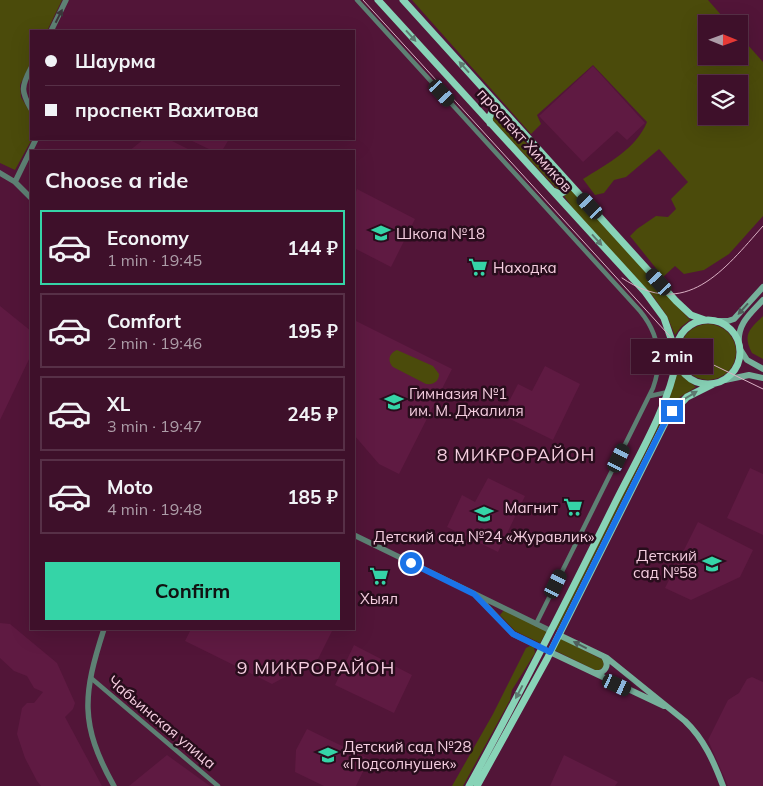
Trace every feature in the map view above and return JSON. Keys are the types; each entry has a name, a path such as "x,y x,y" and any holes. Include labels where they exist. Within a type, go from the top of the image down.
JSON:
{"main road":[{"name":"проспект Химиков","path":"378,0 654,302 668,326 676,356"},
{"name":"проспект Химиков","path":"403,0 686,310 691,315 705,320"},
{"path":"491,124 489,118 492,112 498,110 505,113"},
{"path":"553,191 560,194 565,191 567,184 564,177"},
{"path":"468,786 551,631 669,392 678,341 685,330 691,325 705,320 728,321 734,319 763,287"},
{"path":"725,380 736,368 740,329 763,300"},
{"path":"718,321 732,331 747,360 763,369"},
{"path":"676,356 680,368 691,380 704,384 713,384"},
{"path":"477,786 550,652 668,417 687,397 713,384 749,375 763,378"},
{"path":"551,631 601,655 648,690 697,732 708,750 723,786"},
{"path":"542,648 668,708"},
{"path":"592,673 600,673 606,668 606,661 601,655"}],"street":[{"path":"51,30 66,0"},
{"path":"357,0 646,318 655,336 659,356 656,381 650,396 536,624"},
{"path":"30,70 23,84 23,91 30,107"},
{"path":"15,182 30,151"},
{"path":"0,173 15,182 30,197"},
{"path":"650,396 669,392"},
{"path":"355,534 551,631"},
{"path":"474,594 513,634 542,648"},
{"path":"502,623 500,610 508,609"},
{"path":"104,630 90,678 87,696 90,729 96,751 114,786"},
{"name":"Чабьинская улица","path":"90,678 218,786"}],"shaded area":[{"path":"0,0 62,0 47,30 30,30 30,64 20,85 21,97 30,112 31,140 15,170 0,163"},
{"path":"412,0 708,0 721,15 698,15 698,65 748,65 748,45 763,62 763,216 729,254 704,270 684,274 675,266 663,277 630,236 656,216 668,217 676,209 671,199 688,182 659,149 626,177 614,180 604,193 595,195 583,179 628,148 642,132 647,122 593,65 537,115 541,124 531,134"},
{"path":"593,66 645,123 627,140 617,131 583,162 539,116"},
{"path":"497,113 565,183 562,190 556,188 493,121 492,117"},
{"path":"143,140 170,140 190,150 130,150"},
{"path":"190,140 228,140 223,150 211,150"},
{"name":"Школа №18","path":"357,189 415,219 391,267 355,249 355,194"},
{"path":"571,189 690,320 675,335 667,316 653,296 574,210 564,196"},
{"path":"0,306 30,330 30,357 0,420"},
{"path":"763,316 763,359 752,353 748,336 751,328"},
{"name":"Гимназия №1 им. М. Джалиля","path":"355,320 452,369 399,474 379,464 355,436"},
{"path":"708,324 723,329 731,337 736,352 731,367 723,375 708,380 693,375 685,367 680,352 685,337 693,329"},
{"path":"397,350 433,366 439,374 437,381 426,384 393,367 390,357"},
{"path":"545,366 580,384 553,440 502,415 518,384 532,391"},
{"path":"677,373 696,387 680,397 663,418 557,630 555,629 669,400"},
{"path":"750,468 763,474 763,535 727,518"},
{"name":"Детский сад №24 «Журавлик»","path":"488,478 525,496 498,552 447,527 462,495 475,502"},
{"name":"Детский сад №58","path":"698,522 753,550 740,577 691,600 665,588"},
{"path":"504,610 547,631 540,643 515,631 500,615"},
{"path":"0,623 10,624 57,663 75,703 73,709 65,717 102,786 41,786 37,781 25,758 17,734 22,708 27,703 34,703 43,692 34,688 27,676 14,671 0,658"},
{"path":"190,630 332,630 318,659 272,684 185,641"},
{"path":"560,638 603,660 604,667 597,671 554,650"},
{"path":"354,645 412,675 394,713 335,685"},
{"path":"534,647 535,653 512,690 510,700 463,786 452,786 493,714 526,648"},
{"path":"752,677 763,682 763,786 728,786 708,740 728,700 739,693 747,679"},
{"name":"Детский сад №28 «Подсолнушек»","path":"307,729 369,759 356,786 324,786 295,772 296,750"},
{"path":"167,755 210,786 129,786"},
{"path":"564,755 618,782 615,786 550,786"}],"tram line":[{"path":"363,0 677,344 687,352 763,389"},
{"path":"622,278 645,290 666,294 684,292 702,285 718,273 734,259 763,226"}],"place":[{"name":"Школа №18","path":"381,233"},
{"name":"Находка","path":"478,267"},
{"name":"Гимназия №1 им. М. Джалиля","path":"394,402"},
{"name":"Магнит","path":"573,507"},
{"name":"Детский сад №24 «Журавлик»","path":"484,514"},
{"name":"Детский сад №58","path":"712,564"},
{"name":"Хыял","path":"379,576"},
{"name":"Детский сад №28 «Подсолнушек»","path":"328,755"}],"district":[{"name":"8 МИКРОРАЙОН","path":"516,454"},
{"name":"9 МИКРОРАЙОН","path":"316,667"}],"route":[{"path":"411,563 474,594 513,634 550,652 672,411"}]}
